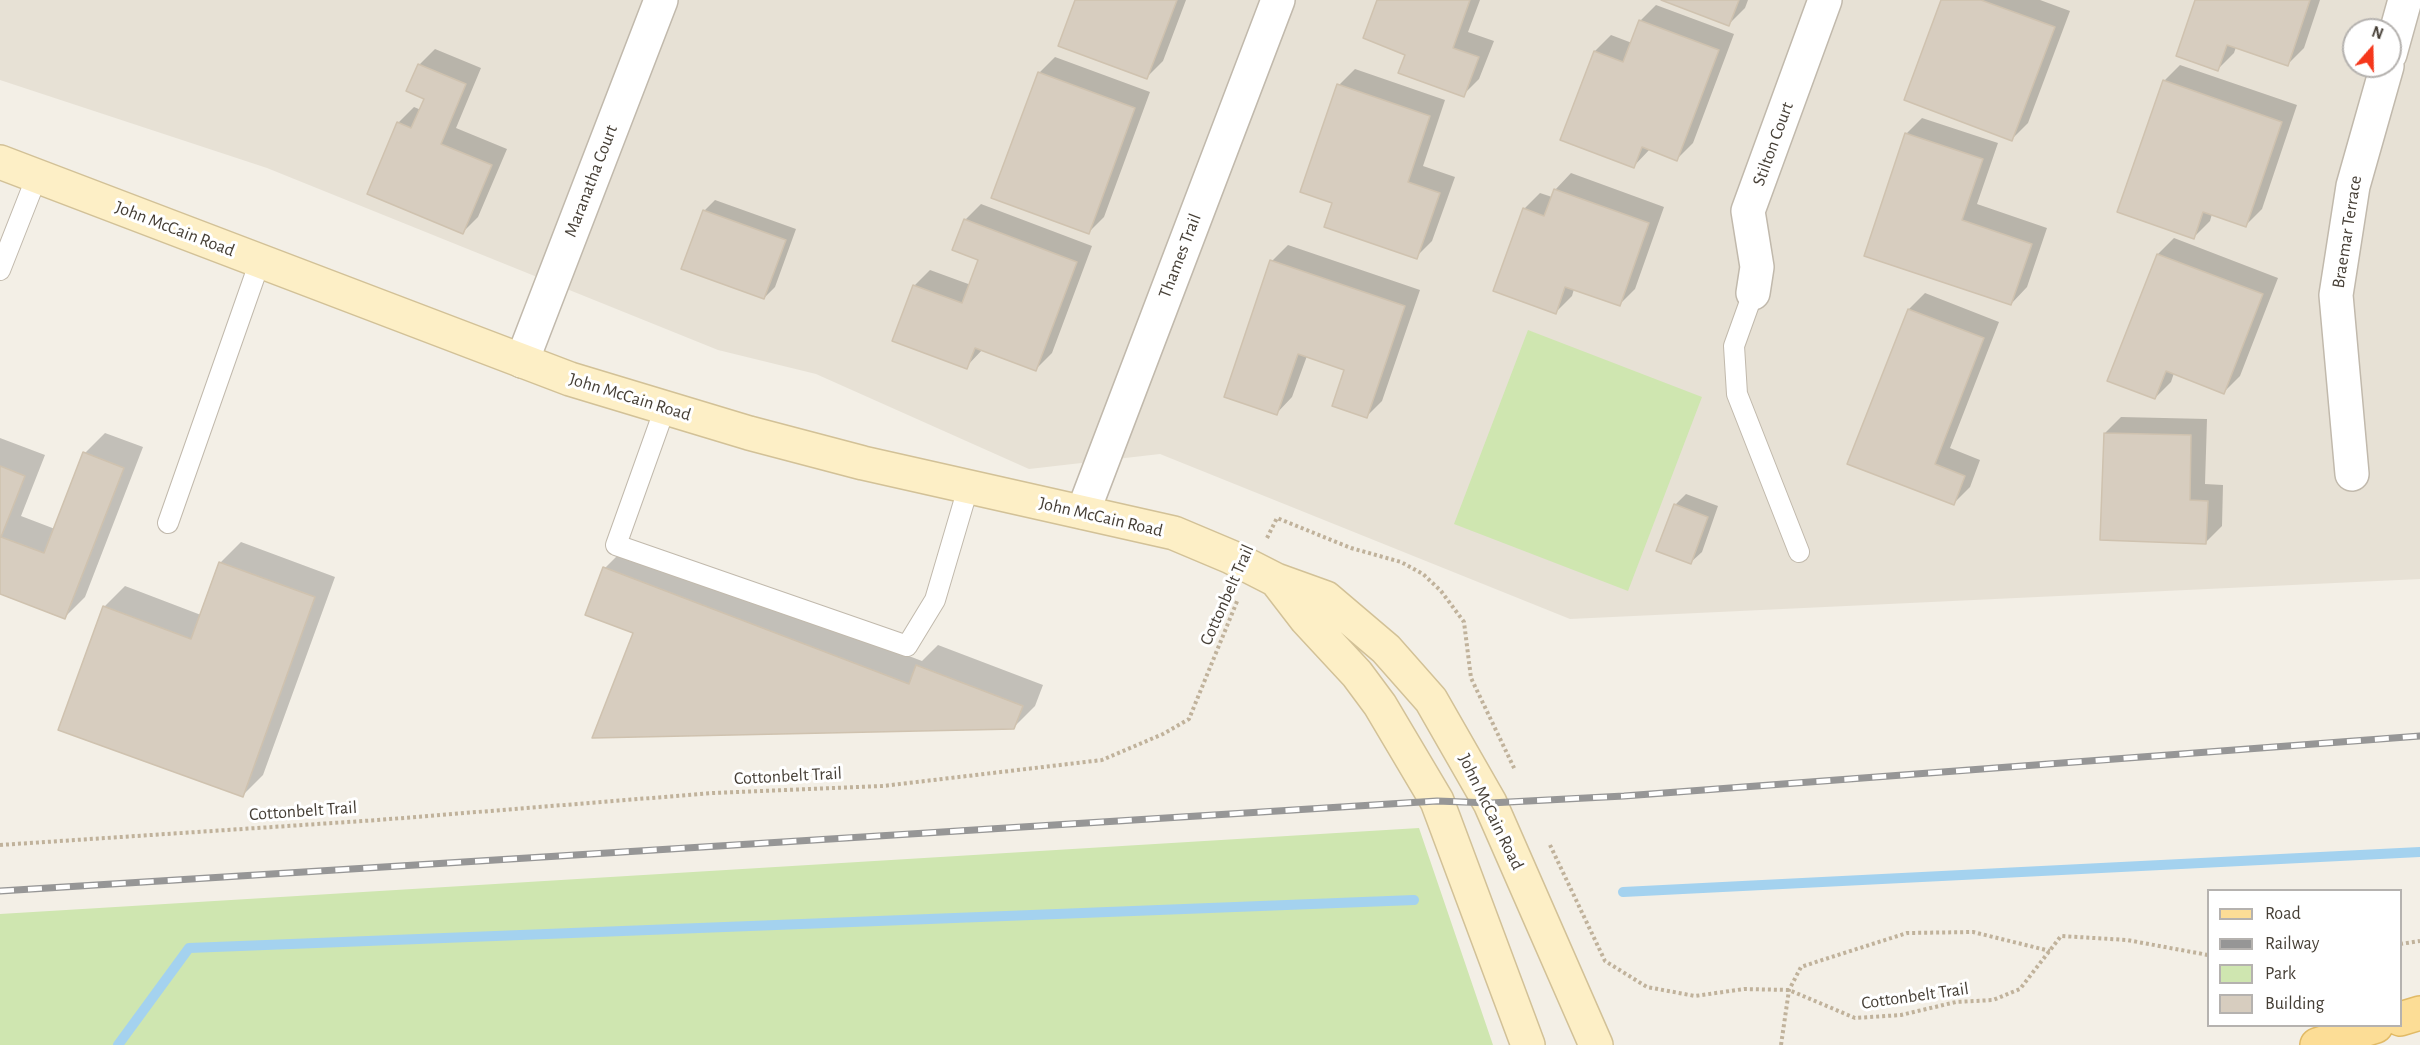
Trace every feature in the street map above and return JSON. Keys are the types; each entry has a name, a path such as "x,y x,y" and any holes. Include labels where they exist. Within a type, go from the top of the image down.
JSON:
{"main road":[{"name":"John McCain Road","path":"0,162 570,379 851,460 1174,533 1231,556 1264,574 1326,597 1386,649 1431,700 1490,803 1596,1045"},
{"name":"John McCain Road","path":"1264,574 1357,674 1380,705 1437,801 1528,1045"},
{"path":"2402,1018 2420,1013"},
{"path":"2317,1045 2373,1027"}],"street":[{"name":"Maranatha Court","path":"522,361 661,0"},
{"name":"Thames Trail","path":"1083,512 1278,0"},
{"name":"Stilton Court","path":"1753,293 1757,267 1748,212 1825,0"},
{"path":"2400,18 2405,0"},
{"name":"Braemar Terrace","path":"2352,474 2336,295 2353,186 2383,78"}],"lane":[{"path":"0,270 37,176"},
{"path":"168,523 260,261"},
{"path":"1753,293 1734,346 1737,393 1799,552"},
{"path":"665,408 616,545 907,646 935,600 968,488"}],"path":[{"name":"Cottonbelt Trail","path":"0,845 378,820 713,793 883,786 1102,760 1163,734 1189,719 1264,574 1277,518 1352,548 1401,562 1424,574 1441,591 1464,622 1471,678 1520,780"},
{"name":"Cottonbelt Trail","path":"1550,844 1605,961 1647,987 1695,996 1744,989 1789,990 1855,1018 1901,1015 1956,1002 1993,1000 2020,989 2061,936 2127,940 2207,955"},
{"path":"1781,1045 1789,990 1801,967 1907,933 1973,932 2050,951"},
{"path":"2402,944 2420,941"}],"shaded area":[{"path":"0,0 2420,0 2420,579 1570,619 1160,454 1029,469 816,374 718,350 267,168 0,80"}],"green space":[{"path":"1528,330 1702,397 1628,591 1454,524"},
{"path":"1419,828 1493,1045 0,1045 0,914"}],"building":[{"path":"1075,0 1177,0 1147,79 1058,46"},
{"path":"1377,0 1470,0 1453,48 1479,57 1464,97 1398,73 1405,55 1363,38"},
{"path":"1661,0 1739,0 1729,26"},
{"path":"1941,0 1981,0 2055,27 2012,141 1904,100"},
{"path":"2195,0 2310,0 2288,66 2227,45 2218,71 2176,56"},
{"path":"1639,20 1719,50 1677,161 1642,147 1634,168 1560,140 1594,51 1623,62"},
{"path":"418,64 466,84 441,144 492,165 463,234 367,194 397,122 411,128 424,99 406,91"},
{"path":"1038,72 1135,108 1089,234 991,198"},
{"path":"2163,80 2282,122 2246,227 2203,212 2194,239 2117,212"},
{"path":"1337,84 1430,116 1408,182 1440,193 1417,259 1324,227 1332,203 1300,192"},
{"path":"1905,133 1983,159 1962,220 2032,244 2011,305 1864,256"},
{"path":"1554,189 1649,223 1620,306 1565,287 1556,314 1493,291 1523,208 1544,216"},
{"path":"703,210 786,240 764,299 681,269"},
{"path":"964,219 1077,262 1036,371 975,348 967,369 892,341 913,285 962,303 978,260 952,250"},
{"path":"2157,254 2263,294 2224,394 2166,371 2155,399 2107,381"},
{"path":"1270,260 1405,306 1367,418 1332,406 1344,370 1298,354 1277,415 1224,397"},
{"path":"1908,309 1984,338 1935,464 1965,476 1954,505 1847,464"},
{"path":"2104,433 2191,435 2190,500 2208,501 2206,544 2100,540"},
{"path":"83,452 124,468 65,619 0,594 0,466 25,476 1,537 44,553"},
{"path":"1674,504 1708,517 1691,564 1656,551"},
{"path":"219,562 315,597 243,797 58,730 103,606 191,639"},
{"path":"603,567 909,684 916,665 1023,706 1014,729 592,738 633,633 585,615"}],"waterway":[{"path":"1623,892 2420,852"},
{"path":"118,1045 189,948 1414,900"}],"railway":[{"path":"0,891 1437,801 1490,803 1624,796 2420,736"}]}
